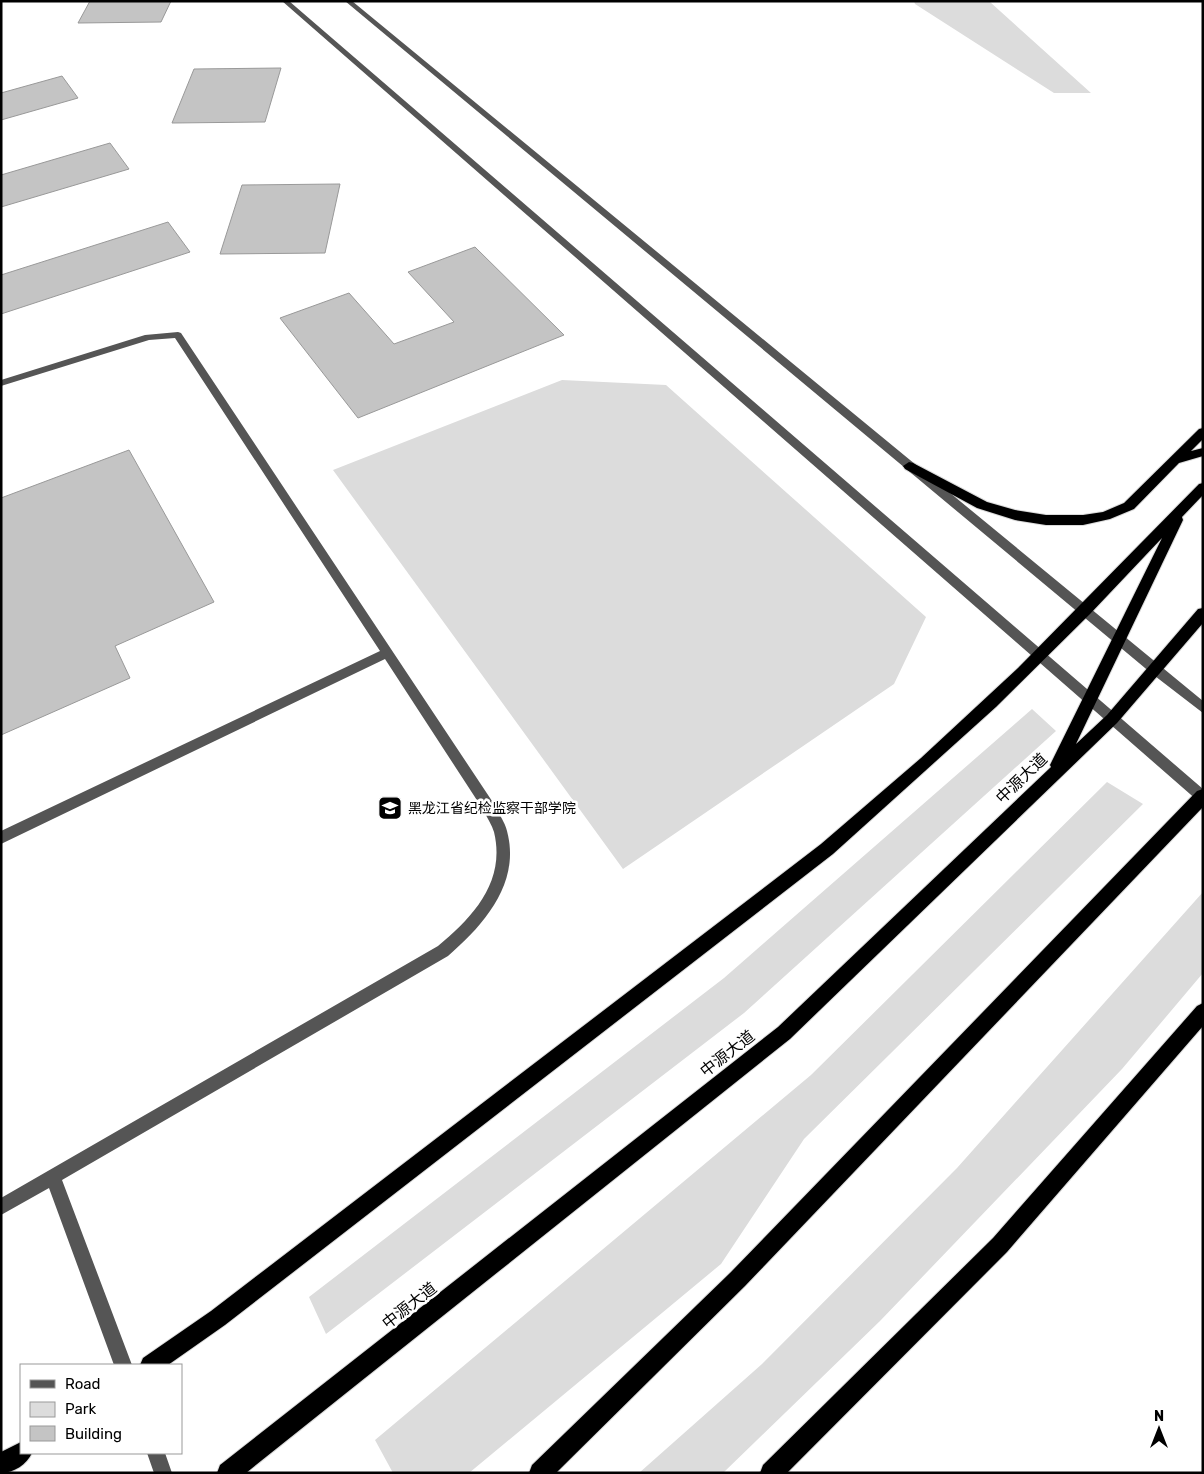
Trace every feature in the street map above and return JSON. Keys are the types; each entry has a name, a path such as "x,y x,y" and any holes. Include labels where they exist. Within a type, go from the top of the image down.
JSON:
{"highway":[{"path":"909,466 982,505 1015,515 1046,520 1083,520 1105,516 1130,506 1203,432"},
{"path":"1177,460 1203,452"},
{"path":"151,1364 218,1318 827,849 913,775 1085,611 1203,487"},
{"path":"1053,775 1184,506"},
{"name":"中源大道","path":"228,1473 784,1033 1112,719 1203,613"},
{"path":"540,1473 738,1279 1203,796"},
{"path":"771,1473 1000,1245 1203,1012"},
{"path":"1,1464 20,1453"}],"street":[{"path":"285,1 1203,796"},
{"path":"348,1 1203,708"},
{"path":"1,383 148,336 178,335 489,808 500,832 501,878 494,897 465,933 442,951 1,1207"},
{"path":"1,838 387,653"},
{"path":"53,1177 122,1364"},
{"path":"156,1454 163,1473"}],"green space":[{"path":"914,1 991,1 1091,93 1054,93 915,4"},
{"path":"562,380 666,385 926,617 894,684 623,869 333,470"},
{"path":"1032,709 1056,731 744,1013 326,1334 309,1297 724,978"},
{"path":"1107,782 1143,804 804,1139 721,1264 469,1473 393,1473 375,1440 811,1075"},
{"path":"1203,892 1203,973 1122,1069 880,1321 723,1473 639,1473 762,1364 957,1168"}],"building":[{"path":"90,1 171,1 161,22 78,23"},
{"path":"281,68 265,122 172,123 194,69"},
{"path":"62,76 78,98 1,120 1,93"},
{"path":"110,143 129,169 1,207 1,175"},
{"path":"340,184 325,253 220,254 242,185"},
{"path":"168,222 190,252 1,314 1,275"},
{"path":"475,247 564,335 358,418 280,318 349,293 394,344 454,322 408,272"},
{"path":"129,450 214,602 115,646 130,678 1,735 1,498"}],"place":[{"name":"黑龙江省纪检监察干部学院","path":"390,808"}]}
